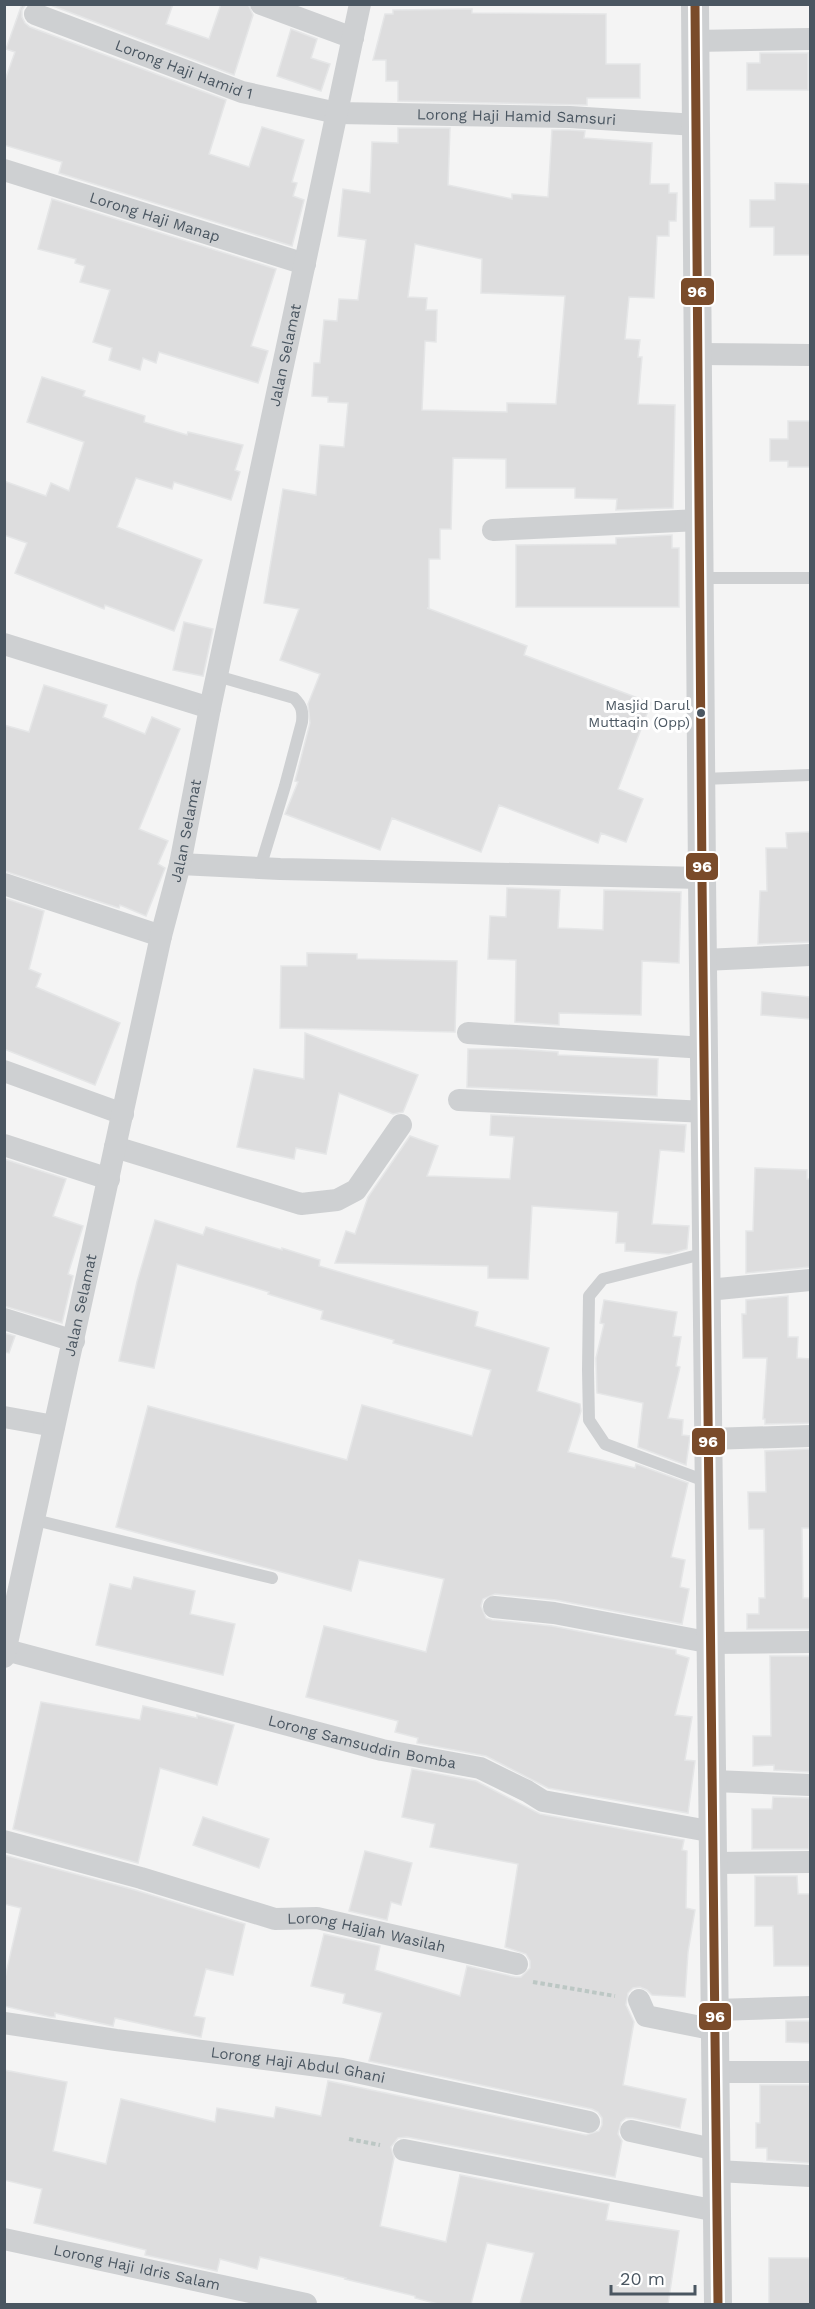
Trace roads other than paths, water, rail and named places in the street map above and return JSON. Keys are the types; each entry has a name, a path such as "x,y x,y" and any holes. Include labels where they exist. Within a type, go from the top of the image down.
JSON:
{"street":[{"path":"261,4 353,38"},
{"name":"Jalan Selamat","path":"5,1654 161,936 180,864 210,708 360,4"},
{"path":"695,4 718,2304"},
{"name":"Lorong Haji Hamid 1","path":"35,14 242,92 337,113"},
{"path":"694,41 810,39"},
{"name":"Lorong Haji Hamid Samsuri","path":"337,113 570,117 696,125"},
{"name":"Lorong Haji Manap","path":"4,170 305,264"},
{"path":"698,354 810,356"},
{"path":"493,530 699,520"},
{"path":"4,644 210,708"},
{"path":"180,864 702,878"},
{"path":"4,884 161,936"},
{"path":"704,960 810,955"},
{"path":"468,1033 705,1048"},
{"path":"4,1071 123,1114"},
{"path":"459,1100 706,1112"},
{"path":"115,1147 301,1204 337,1200 356,1190 401,1125"},
{"path":"4,1145 109,1179"},
{"path":"708,1290 810,1280"},
{"path":"4,1318 74,1341"},
{"path":"4,1417 54,1426"},
{"path":"710,1439 810,1436"},
{"path":"494,1607 554,1613 712,1643 810,1642"},
{"name":"Lorong Samsuddin Bomba","path":"5,1654 382,1750 480,1768 543,1801 714,1832"},
{"path":"713,1781 810,1785"},
{"name":"Lorong Hajjah Wasilah","path":"4,1841 141,1878 275,1918 317,1918 517,1964"},
{"path":"714,1863 810,1862"},
{"path":"639,2000 646,2016 716,2020 810,2007"},
{"name":"Lorong Haji Abdul Ghani","path":"4,2023 342,2069 589,2122"},
{"path":"716,2072 810,2072"},
{"path":"631,2131 717,2161 810,2176"},
{"path":"404,2150 717,2211"},
{"name":"Lorong Haji Idris Salam","path":"4,2239 306,2304"}],"lane":[{"path":"700,578 810,578"},
{"path":"217,676 294,698 301,705 303,712 285,786 270,868"},
{"path":"702,779 810,775"},
{"path":"707,1253 603,1278 589,1296 588,1370 589,1419 605,1444 710,1483"},
{"path":"35,1520 272,1578"}],"place":[{"name":"Masjid Darul Muttaqin (Opp)","path":"701,713"}]}
